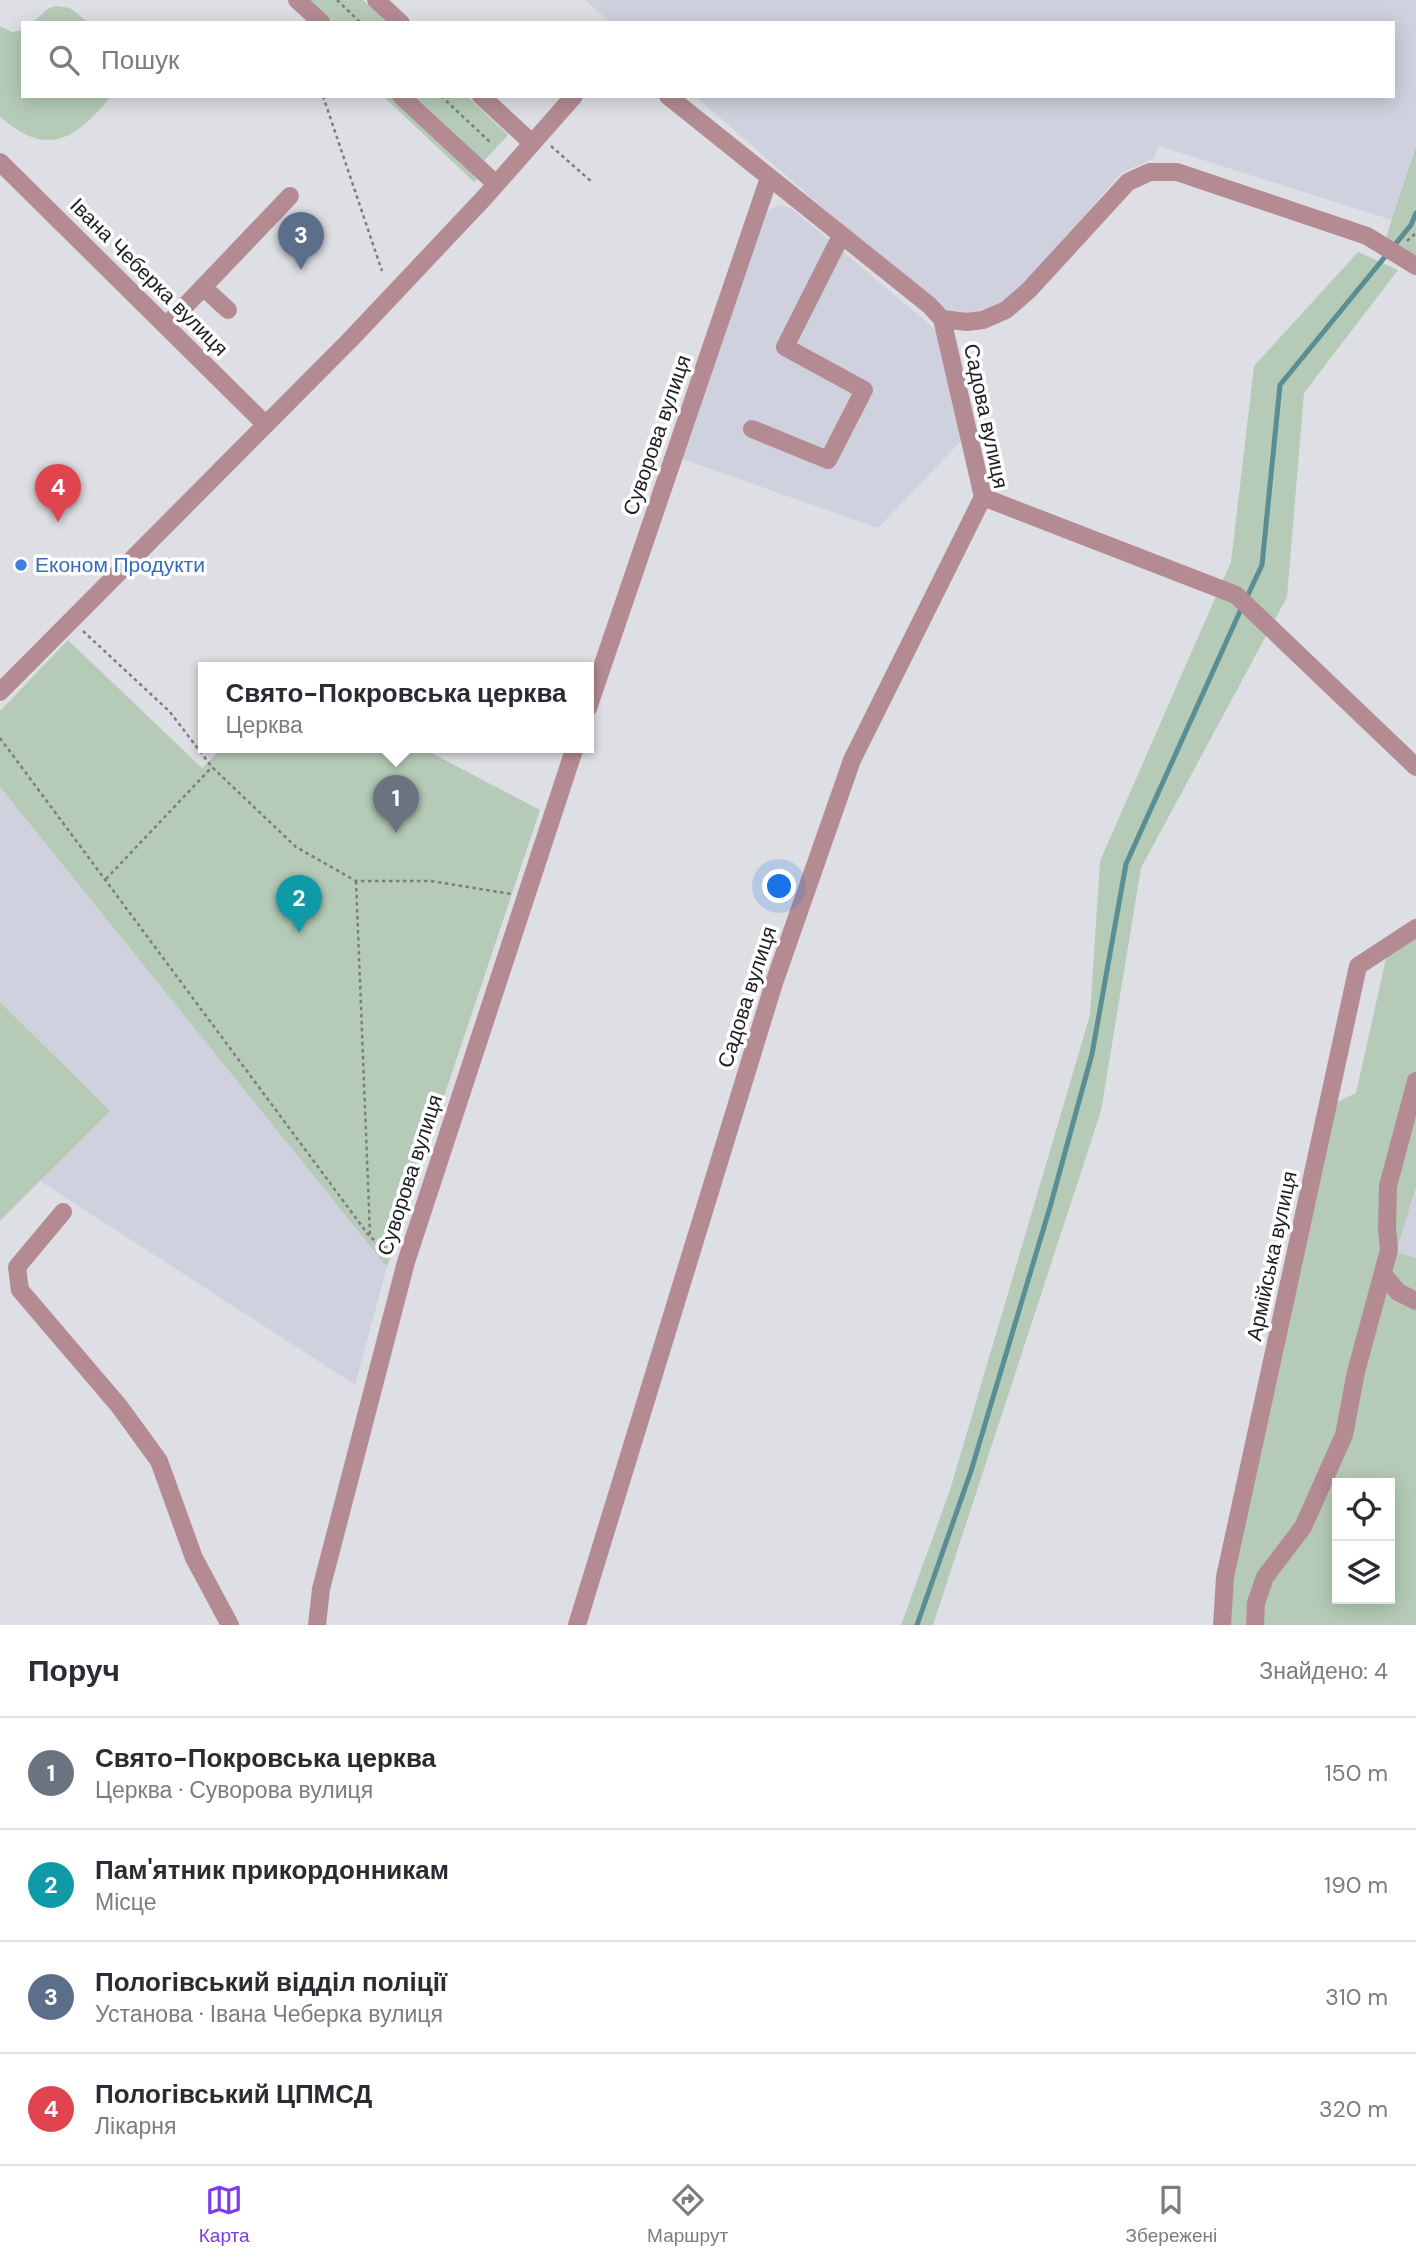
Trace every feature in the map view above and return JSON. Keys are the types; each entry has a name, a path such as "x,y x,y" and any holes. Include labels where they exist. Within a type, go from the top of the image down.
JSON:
{"street":[{"path":"298,0 320,21"},
{"path":"380,1 399,21"},
{"path":"403,98 496,184"},
{"path":"484,98 536,139"},
{"path":"0,692 266,425 496,184 572,98"},
{"path":"670,98 929,305 942,319 967,322 983,320 1006,310 1029,290 1128,182 1150,172 1177,172 1317,218 1367,236 1416,266"},
{"name":"Івана Чеберка вулиця","path":"0,162 266,425"},
{"name":"Суворова вулиця","path":"594,693 769,178"},
{"path":"166,326 290,196"},
{"path":"752,429 828,460 864,390 785,347 841,236"},
{"path":"203,287 228,310"},
{"name":"Садова вулиця","path":"577,1625 774,983 847,773 984,498 942,319"},
{"path":"984,498 1236,595 1416,767"},
{"name":"Суворова вулиця","path":"317,1625 321,1589 406,1262 573,753"},
{"name":"Армійська вулиця","path":"1222,1625 1225,1577 1358,966 1416,928"},
{"path":"1255,1625 1256,1603 1265,1577 1303,1527 1344,1435 1356,1372 1389,1250 1388,1186 1416,1081"},
{"path":"63,1212 17,1267 20,1290 119,1406 159,1461 194,1558 230,1625"},
{"path":"1383,1274 1398,1292 1416,1301"}],"path":[{"path":"337,0 359,21"},
{"path":"324,98 382,271"},
{"path":"443,98 491,143"},
{"path":"536,139 593,183"},
{"path":"72,620 170,712 198,749"},
{"path":"0,738 370,1237 406,1262"},
{"path":"201,753 212,767 296,847 356,881 431,881 524,896"},
{"path":"105,880 212,767"},
{"path":"356,881 370,1237"}],"shaded area":[{"path":"585,0 1416,0 1416,147 1392,220 1159,146 1153,159 1121,173 1016,295 982,314 960,318 931,302 697,98 1395,98 1395,21 609,21"},
{"path":"777,205 791,208 935,329 962,440 878,528 682,459 767,213"},
{"path":"0,787 387,1267 355,1385 40,1181 110,1111 0,1002"},
{"path":"1416,1187 1416,1258 1396,1252"}],"green space":[{"path":"310,0 363,0 385,21 333,21"},
{"path":"49,8 70,8 86,21 34,21"},
{"path":"0,26 12,32 21,30 21,98 109,98 86,124 60,138 47,140 32,137 0,117"},
{"path":"385,98 394,98 478,178 474,182"},
{"path":"417,98 469,98 508,135 484,161"},
{"path":"1416,147 1416,257 1386,237"},
{"path":"1358,252 1398,270 1304,393 1287,597 1141,868 1101,1111 933,1625 901,1625 950,1490 1090,1015 1100,861 1231,562 1254,366"},
{"path":"68,640 202,768 217,753 431,753 540,810 387,1267 0,787 0,711"},
{"path":"1416,937 1416,1187 1396,1252 1416,1258 1416,1625 1228,1625 1238,1537 1331,1105 1356,1093 1387,954"},
{"path":"0,1002 110,1111 0,1221"}],"waterway":[{"path":"1246,599 1262,565 1280,385 1411,225 1416,213"},
{"path":"917,1625 971,1471 1050,1207 1092,1054 1126,864 1242,607"}],"place":[{"name":"Пологівський відділ поліції","path":"301,270"},
{"name":"Пологівський ЦПМСД","path":"58,522"},
{"name":"Економ Продукти","path":"21,565"},
{"name":"Свято-Покровська церква","path":"396,833"},
{"name":"Пам'ятник прикордонникам","path":"299,933"}]}
